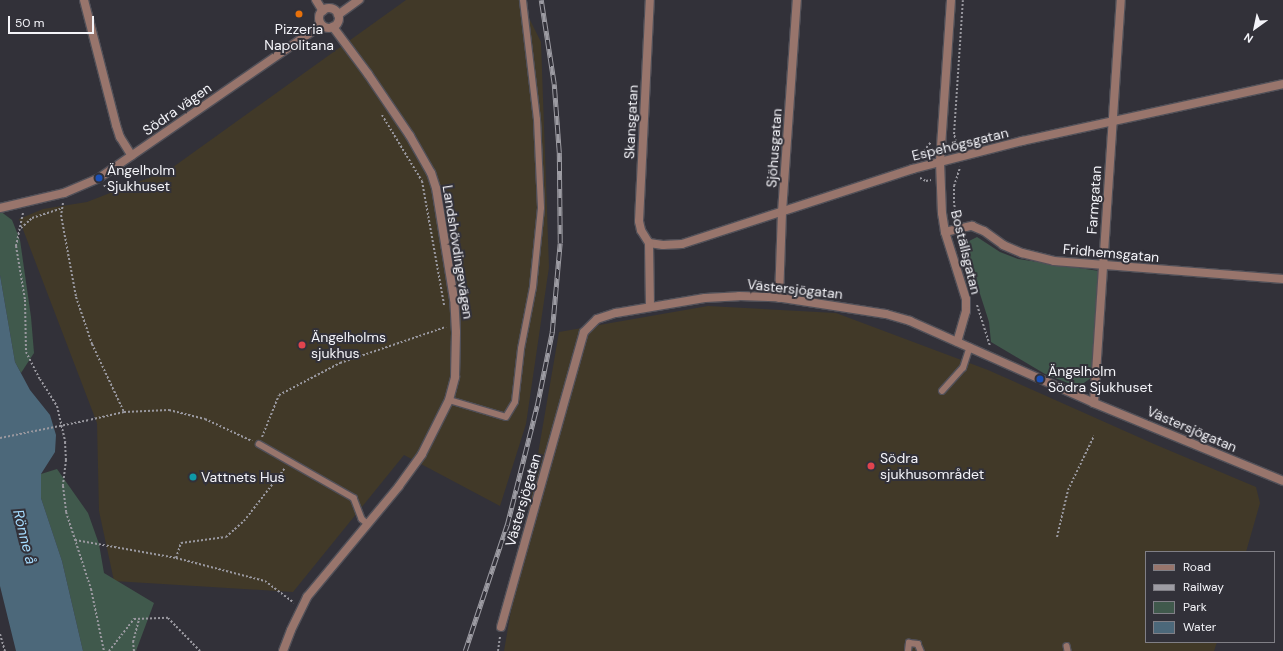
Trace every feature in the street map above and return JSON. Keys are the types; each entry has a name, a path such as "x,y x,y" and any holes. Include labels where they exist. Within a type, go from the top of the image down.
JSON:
{"street":[{"path":"316,0 323,11"},
{"path":"338,15 359,0"},
{"name":"Skansgatan","path":"649,243 640,230 638,222 650,0"},
{"name":"Sjöhusgatan","path":"780,298 782,212 797,0"},
{"name":"Boställsgatan","path":"951,0 940,162 942,213 945,232 966,299 966,311 957,342"},
{"name":"Farmgatan","path":"1094,402 1121,0"},
{"path":"85,1 116,125 120,137 132,156"},
{"path":"331,9 338,15 338,22 333,27 328,28 322,25 319,18 323,11 331,9"},
{"name":"Södra vägen","path":"0,208 64,193 99,178 322,25"},
{"name":"Landshövdingevägen","path":"283,651 290,630 307,597 399,486 422,454 450,400 455,377 456,332 454,299 436,188 425,161 410,136 368,74 333,27"},
{"name":"Espehögsgatan","path":"649,243 663,245 682,244 913,169 1283,84"},
{"name":"Fridhemsgatan","path":"945,232 972,226 984,231 1003,245 1054,261 1283,279"},
{"path":"649,243 650,307"},
{"name":"Västersjögatan","path":"501,627 584,332 593,322 601,317 650,307 705,298 739,296 780,298 886,314 910,321 1094,402 1283,481"}],"lane":[{"path":"450,400 506,417 515,402 521,349 533,287 541,208 537,120 523,0"},
{"path":"942,391 963,368 970,347"},
{"path":"259,444 354,498 362,519 368,524"},
{"path":"908,651 909,643 918,644 921,651"}],"path":[{"path":"959,229 954,203 954,186 961,165 954,134 963,0"},
{"path":"381,113 422,181 445,311"},
{"path":"104,184 108,190"},
{"path":"64,193 61,215 76,297 92,344 124,412"},
{"path":"20,229 32,218 62,208"},
{"path":"23,212 16,246 25,300 26,352 40,379 57,406 65,442 66,460 63,486 66,512 91,589 104,651"},
{"path":"975,299 990,346 996,349"},
{"path":"0,438 124,412 170,410 204,419 259,444 279,395 340,363 447,326 448,332"},
{"path":"1057,537 1068,490 1094,436"},
{"path":"176,558 181,543 226,537 244,521 289,462"},
{"path":"75,540 176,558 265,581 294,603"},
{"path":"292,610 296,597"},
{"path":"109,651 134,619 168,618 200,651"},
{"path":"134,651 133,642 139,619"},
{"path":"498,651 501,627"},
{"path":"0,634 5,651"}],"shaded area":[{"name":"Ängelholms sjukhus","path":"406,0 520,0 541,42 549,267 526,424 500,506 404,455 293,592 114,581 99,511 97,423 19,219 43,209 87,202 169,170"},
{"name":"Södra sjukhusområdet","path":"708,306 836,313 988,370 1154,444 1256,487 1260,503 1246,551 1145,551 1145,643 1217,643 1214,651 504,651 559,332"}],"green space":[{"path":"0,211 12,220 20,240 31,317 34,353 21,373 15,362 0,275"},
{"path":"977,237 1000,252 1018,259 1099,271 1091,378 1078,387 1045,374 991,342 989,322 964,249 967,242"},
{"path":"57,469 88,513 99,544 104,573 154,603 136,651 83,651 62,561 41,498 41,474"}],"water":[{"name":"Rönne å","path":"0,275 15,362 30,390 50,415 56,435 55,452 41,474 41,498 62,561 83,651 16,651 0,586"}],"railway":[{"path":"465,651 507,525 537,406 552,332 560,243 559,152 554,84 541,0"}],"place":[{"name":"Pizzeria Napolitana","path":"299,14"},
{"name":"Ängelholm Sjukhuset","path":"99,178"},
{"name":"Ängelholms sjukhus","path":"302,345"},
{"name":"Ängelholm Södra Sjukhuset","path":"1040,379"},
{"name":"Södra sjukhusområdet","path":"871,466"},
{"name":"Vattnets Hus","path":"193,477"}]}
